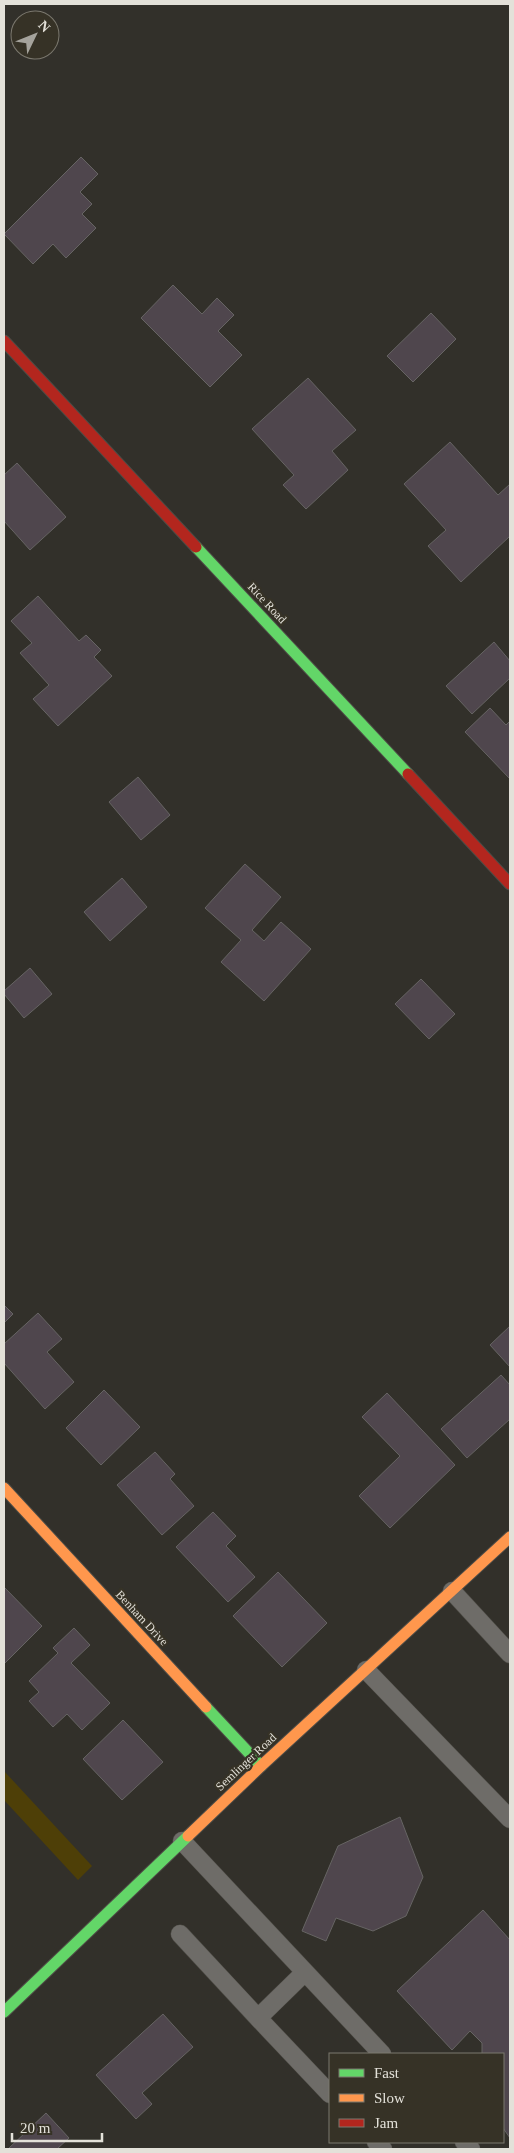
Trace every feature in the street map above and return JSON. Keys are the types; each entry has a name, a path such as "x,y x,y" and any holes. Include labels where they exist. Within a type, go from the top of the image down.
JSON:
{"street":[{"name":"Rice Road","path":"4,341 510,884"},
{"name":"Benham Drive","path":"4,1488 261,1766"},
{"name":"Semlinger Road","path":"4,2012 261,1766 510,1537"}],"lane":[{"path":"452,1591 510,1654"},
{"path":"366,1670 510,1819"},
{"path":"182,1842 381,2053"},
{"path":"180,1934 329,2093"},
{"path":"258,2018 305,1972"}],"shaded area":[{"path":"4,1771 92,1866 78,1880 4,1800"}],"building":[{"path":"81,157 98,174 80,192 92,204 82,214 96,228 66,258 53,244 33,264 4,234"},
{"path":"173,285 202,314 217,298 234,315 218,331 242,355 210,387 141,318"},
{"path":"431,313 456,339 413,382 387,356"},
{"path":"308,378 356,430 332,451 348,470 306,509 283,485 294,475 252,429"},
{"path":"450,442 498,495 510,484 510,536 461,582 428,546 446,530 404,484"},
{"path":"17,463 66,517 30,550 4,521 4,475"},
{"path":"38,596 79,641 86,635 101,650 94,657 112,676 58,726 33,699 49,685 20,653 32,643 11,621"},
{"path":"494,642 510,661 510,678 472,714 446,686"},
{"path":"490,708 506,725 510,721 510,779 465,732"},
{"path":"138,777 170,815 141,840 109,802"},
{"path":"245,864 281,897 252,930 264,941 281,922 311,949 264,1001 221,962 241,940 205,908"},
{"path":"122,878 147,907 110,941 84,912"},
{"path":"30,968 52,994 24,1018 4,994 4,991"},
{"path":"421,979 455,1014 429,1039 395,1004"},
{"path":"4,1305 13,1314 4,1323"},
{"path":"38,1313 62,1339 47,1352 74,1382 45,1409 4,1363 4,1344"},
{"path":"510,1326 510,1367 490,1345"},
{"path":"501,1375 510,1385 510,1419 467,1458 441,1429"},
{"path":"104,1390 140,1427 101,1465 66,1428"},
{"path":"387,1393 455,1465 390,1528 359,1496 400,1456 362,1417"},
{"path":"155,1452 175,1474 170,1479 194,1506 162,1535 117,1485"},
{"path":"213,1512 236,1536 226,1546 255,1577 228,1602 176,1547"},
{"path":"278,1572 327,1623 282,1667 233,1616"},
{"path":"4,1587 42,1626 4,1664"},
{"path":"74,1628 90,1645 71,1663 110,1703 82,1730 67,1714 53,1727 29,1701 39,1692 29,1681 58,1653 53,1648"},
{"path":"123,1720 163,1762 122,1800 83,1759"},
{"path":"400,1817 423,1877 406,1916 373,1931 336,1918 326,1941 302,1931 338,1846"},
{"path":"483,1910 510,1940 510,2138 504,2129 504,2053 482,2053 482,2043 470,2031 452,2050 397,1991"},
{"path":"163,2014 193,2047 142,2093 152,2104 136,2119 96,2075"},
{"path":"46,2113 69,2138 57,2149 8,2149"}],"traffic: fast":[{"path":"196,547 408,774"},
{"path":"206,1707 261,1766"},
{"path":"4,2012 188,1836"}],"traffic: slow":[{"path":"4,1488 206,1707"},
{"path":"188,1836 261,1766 510,1537"}],"traffic: jam":[{"path":"4,341 196,547"},
{"path":"408,774 510,884"}]}
